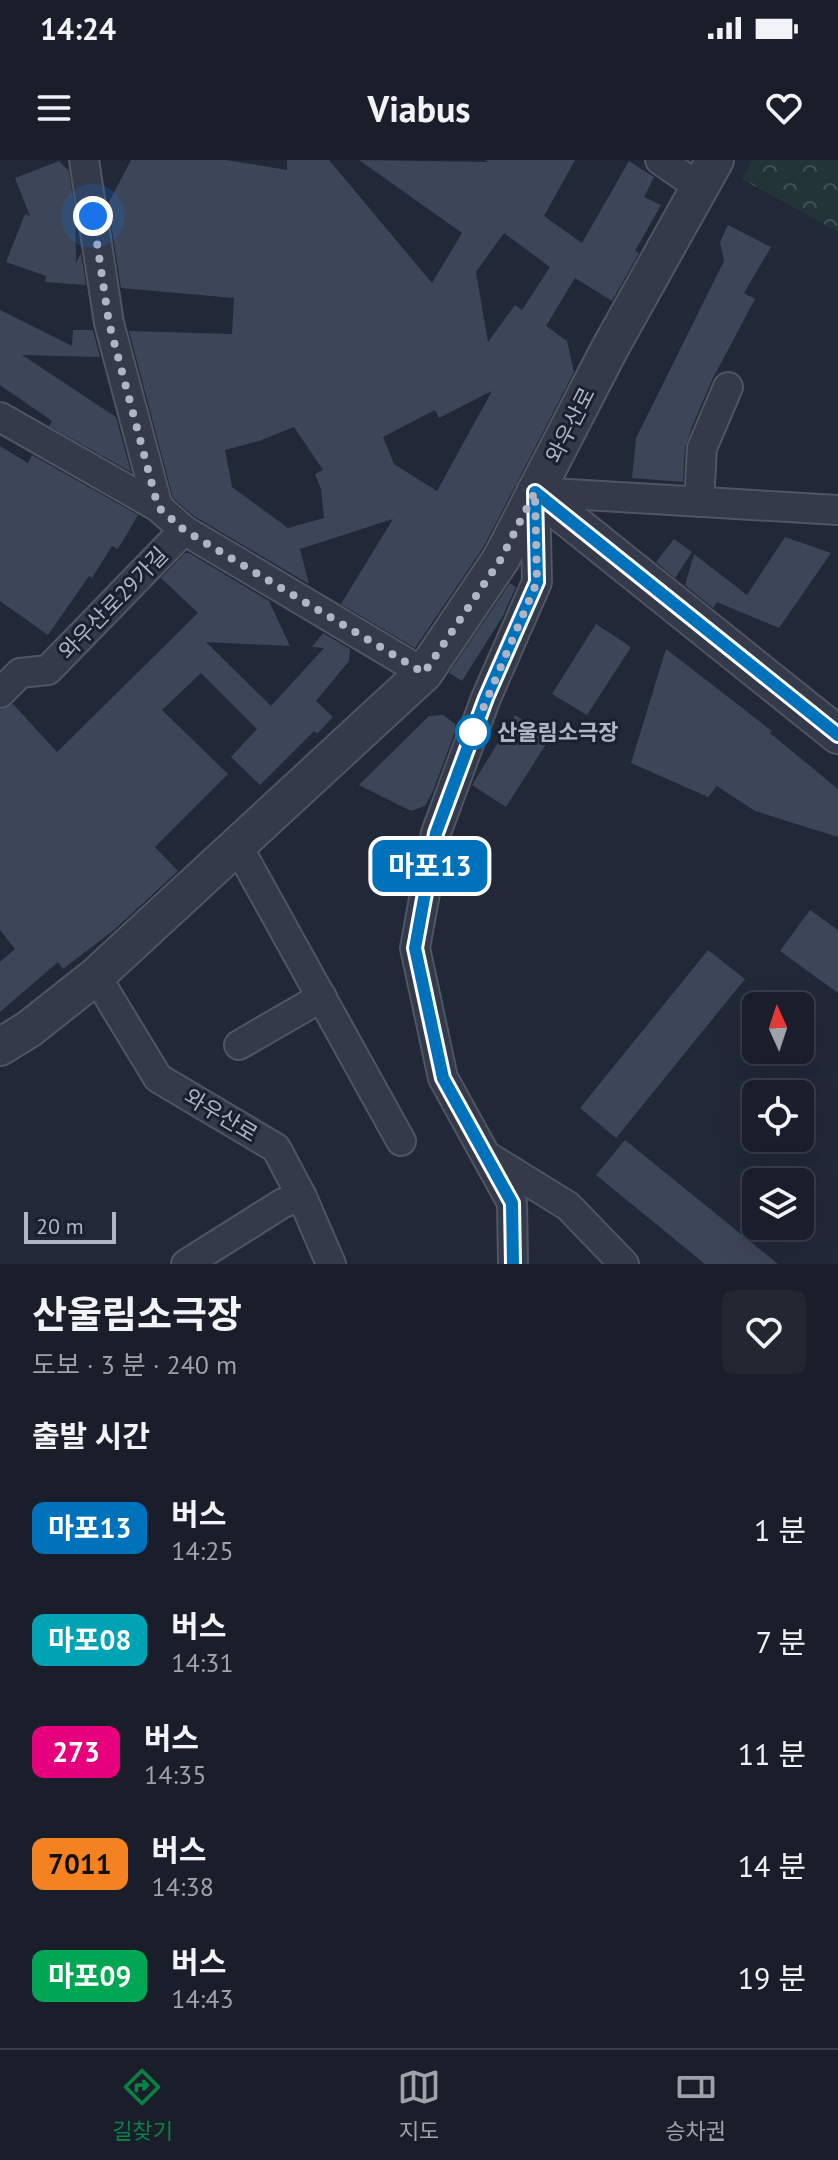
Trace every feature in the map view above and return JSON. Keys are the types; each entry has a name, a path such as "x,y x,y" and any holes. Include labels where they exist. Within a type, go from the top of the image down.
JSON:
{"street":[{"path":"84,160 109,323 158,507"},
{"path":"660,160 708,174"},
{"name":"와우산로","path":"0,1047 29,1029 96,976 424,673 501,559 610,348 708,174"},
{"path":"699,502 702,448 728,387"},
{"path":"0,417 158,507 184,530 424,673"},
{"path":"535,492 838,510"},
{"path":"535,492 838,735"},
{"path":"513,1264 512,1203 443,1078 415,948 436,833 486,698 537,582 535,492"},
{"name":"와우산로29가길","path":"0,693 20,673 48,670 184,530"},
{"path":"237,845 401,1141"},
{"name":"와우산로","path":"96,976 158,1078 276,1148 302,1197 331,1264"},
{"path":"239,1045 322,997"},
{"path":"486,1156 568,1206 624,1264"},
{"path":"186,1264 283,1203 302,1197"}],"green space":[{"path":"752,160 838,160 838,232 742,179"}],"building":[{"path":"131,160 226,160 287,170 287,160 329,160 432,283 462,233 359,160 575,160 544,216 582,243 629,161 654,177 644,197 661,205 612,301 575,278 546,326 567,341 574,372 483,548 415,648 341,604 393,519 300,549 309,584 194,516 173,498 129,331 232,334 234,298 121,288 108,204","holes":["504,233 550,267 522,310 515,305 488,342 476,272","492,391 437,491 394,464 383,437 435,410 439,418","294,427 323,470 315,474 321,489 324,518 288,528 232,487 225,450"]},
{"path":"59,161 69,171 75,212 76,263 81,253 86,285 45,282 46,276 6,262 25,214 30,216 15,178"},
{"path":"728,225 771,247 744,293 755,299 712,380 692,427 685,447 683,482 632,478 636,438 724,261 720,242"},
{"path":"0,310 72,346 73,330 93,330 100,357 22,355 116,417 131,472 49,426 52,421 0,385"},
{"path":"0,446 28,463 32,455 138,515 118,549 112,546 92,578 89,576 48,635 0,601"},
{"path":"785,537 831,553 779,628 717,602 713,608 685,585 694,554 747,595"},
{"path":"674,539 692,552 675,578 656,562"},
{"path":"185,553 269,601 290,646 206,642 271,706 324,648 312,647 323,633 350,649 349,661 316,701 333,717 317,734 314,731 260,785 231,757 257,729 201,673 162,710 228,774 155,847 178,871 114,930 63,969 58,962 0,1012 0,962 15,949 0,930 0,710 13,704 57,752 198,613 161,578"},
{"path":"510,583 516,587 503,616 462,681 449,673"},
{"path":"596,624 631,647 587,715 552,694"},
{"path":"666,649 772,731 770,733 838,789 838,837 755,811 717,786 708,797 631,763"},
{"path":"443,715 455,724 456,729 425,806 411,811 359,785 429,716"},
{"path":"515,715 550,738 506,807 472,785"},
{"path":"810,910 838,930 838,993 780,951"},
{"path":"708,950 745,979 616,1138 580,1108"},
{"path":"625,1140 742,1235 742,1240 748,1240 778,1264 705,1264 596,1175"}],"bus line":[{"name":"마포13","path":"513,1264 512,1203 443,1078 415,948 436,833 486,698 537,582 535,492 838,735"}],"place":[{"name":"산울림소극장","path":"473,732"}],"route":[{"path":"93,216 109,323 158,507 184,530 424,673 501,559 535,492 537,582 473,732"}]}
